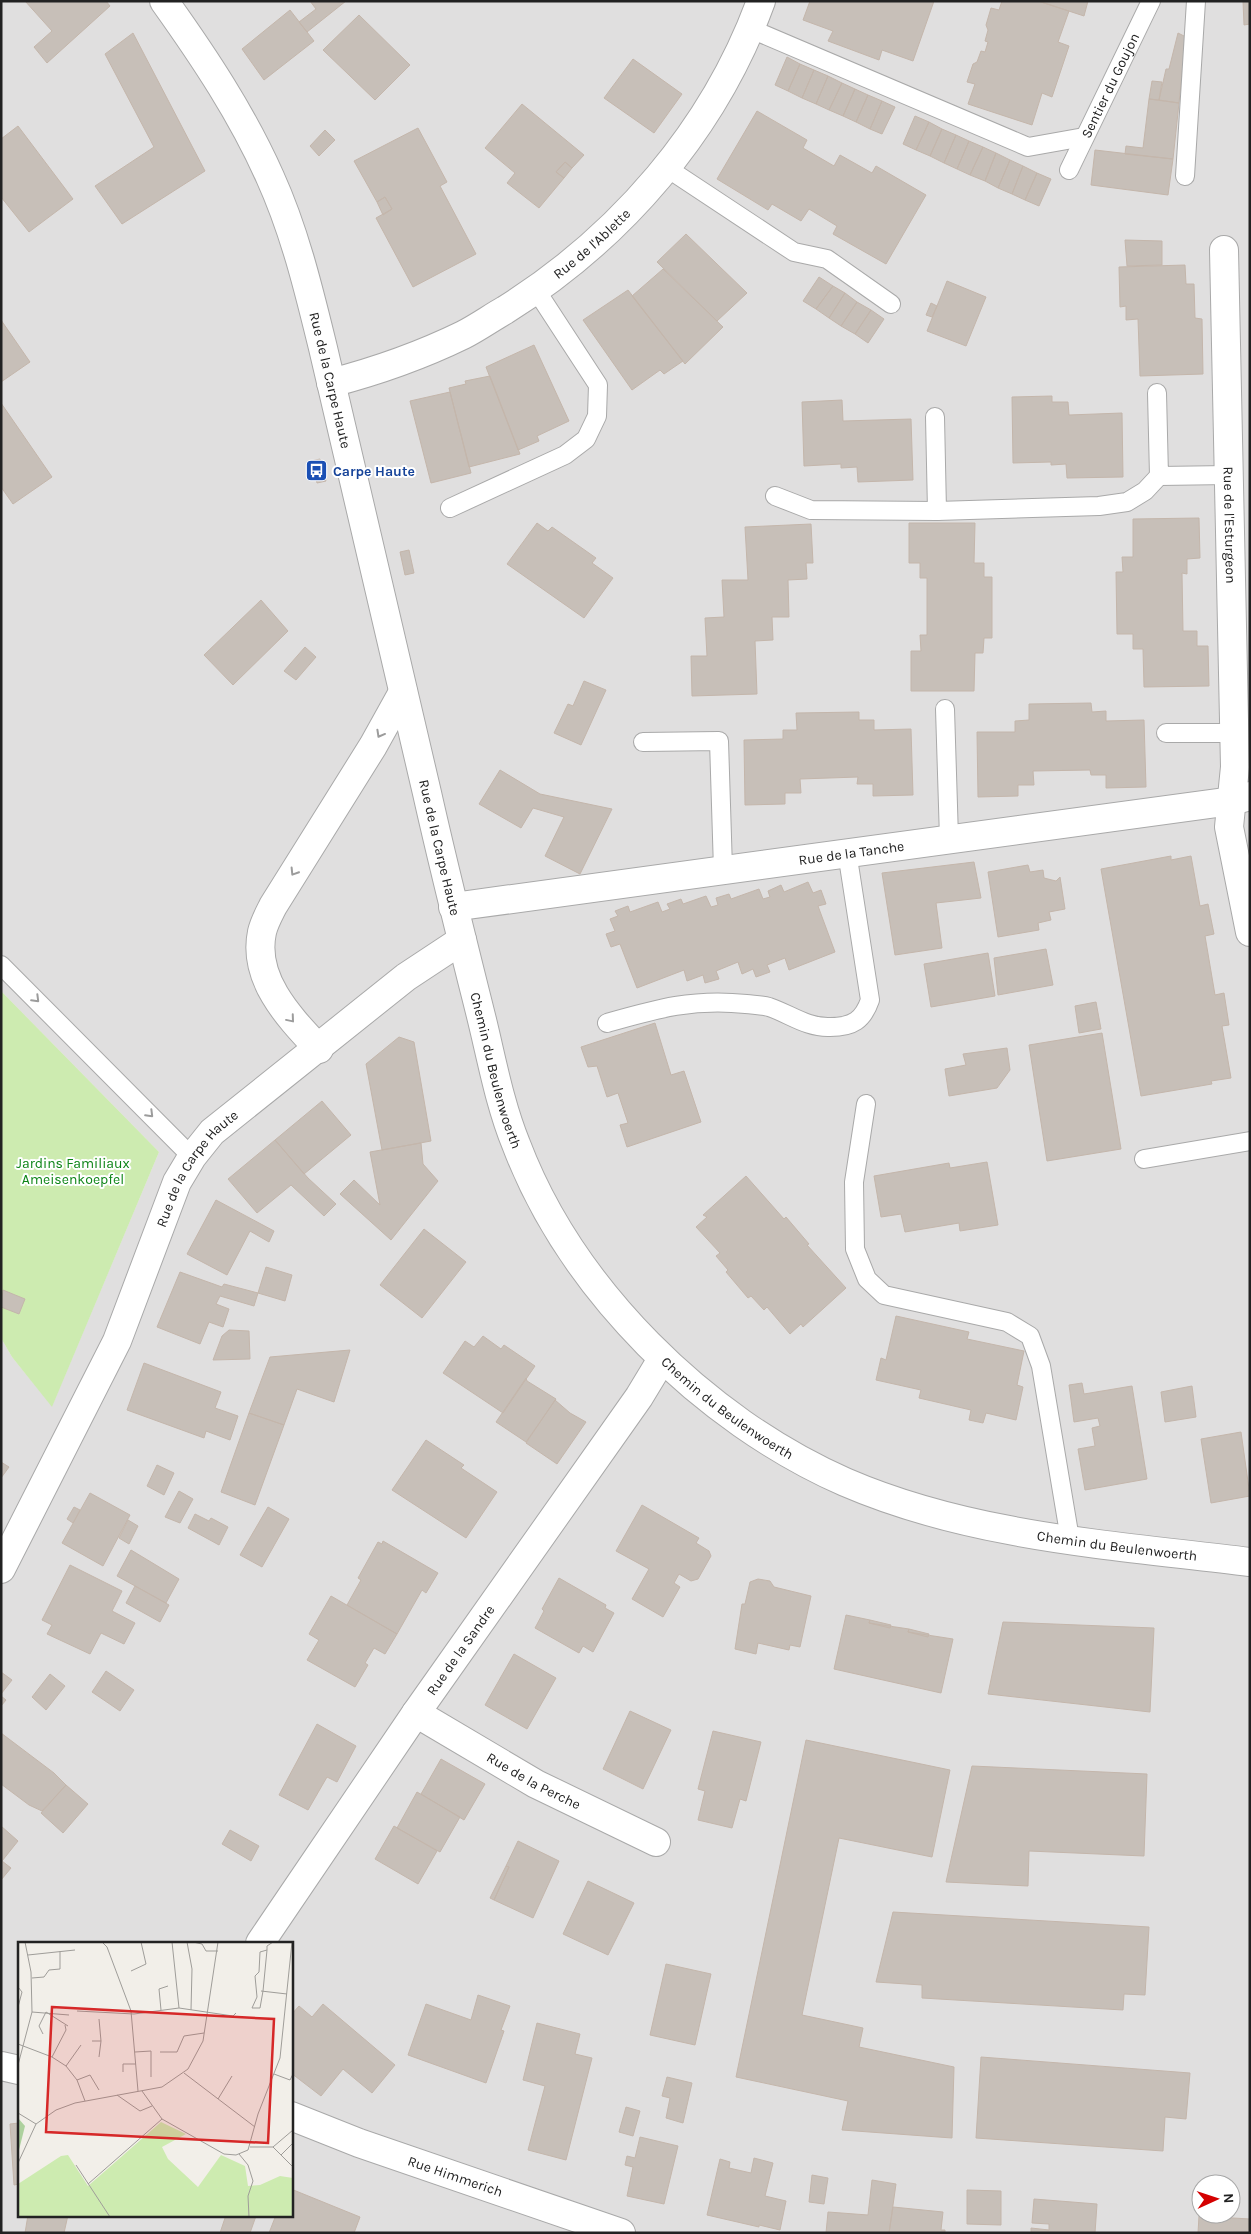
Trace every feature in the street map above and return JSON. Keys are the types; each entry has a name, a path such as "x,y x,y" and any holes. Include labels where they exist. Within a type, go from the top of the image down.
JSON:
{"street":[{"name":"Rue de la Carpe Haute","path":"1,1569 117,1341 177,1182 192,1157 212,1132 319,1049 406,977 462,940 305,277 271,179 227,92 164,1"},
{"name":"Rue de l'Ablette","path":"331,383 390,366 465,334 536,290 611,230 667,168 704,115 732,68 762,1"},
{"name":"Rue de l'Esturgeon","path":"1224,250 1234,733 1241,798 1230,827 1250,932"},
{"path":"319,1049 289,1016 269,986 261,956 262,931 272,906 373,746 403,692"},
{"name":"Rue de la Tanche","path":"454,907 723,868 1241,798"},
{"name":"Chemin du Beulenwoerth","path":"462,940 500,1092 516,1144 542,1200 570,1249 615,1308 662,1360 708,1398 752,1429 843,1481 898,1503 949,1518 1070,1539 1250,1562"},
{"name":"Rue de la Sandre","path":"261,1942 416,1713 639,1397 662,1360"},
{"name":"Rue de la Perche","path":"416,1713 536,1784 656,1842"},
{"path":"1,2066 18,2070"},
{"name":"Rue Himmerich","path":"292,2116 360,2143 621,2233"}],"lane":[{"name":"Sentier du Goujon","path":"1070,170 1084,137 1151,1"},
{"path":"1185,176 1196,1"},
{"path":"751,29 1028,147 1084,137"},
{"path":"667,168 794,252 827,259 891,304"},
{"path":"450,508 565,455 586,439 597,416 598,385 536,290"},
{"path":"775,496 811,510 937,511 1099,506 1127,502 1145,491 1159,476 1158,393"},
{"path":"935,418 937,511"},
{"path":"1159,476 1230,475"},
{"path":"944,709 949,838"},
{"path":"1166,733 1234,733"},
{"path":"643,742 719,741 723,868"},
{"path":"607,1023 695,1001 726,1001 768,1007 805,1023 830,1027 852,1023 865,1015 870,1000 847,852"},
{"path":"1,964 192,1157"},
{"path":"866,1104 854,1182 855,1249 867,1279 884,1295 1007,1322 1030,1336 1041,1366 1070,1539"},
{"path":"1144,1159 1250,1141"}],"shaded area":[{"path":"1,1 1250,1 1250,2233 1,2233 1,1338 12,1357 52,1406 159,1152 1,991"}],"green space":[{"name":"Jardins Familiaux Ameisenkoepfel","path":"1,991 159,1152 52,1407 12,1357 1,1338"}],"building":[{"path":"25,1 106,1 110,6 47,63 34,47 52,31"},
{"path":"310,1 346,1 307,32 299,22 316,9"},
{"path":"810,1 934,1 913,61 882,50 879,60 828,41 833,31 803,20"},
{"path":"1002,1 1038,1 1069,11 1058,42 1069,46 1052,97 1042,93 1032,125 968,104 975,84 967,82 973,64 977,62 981,51 985,52 988,42 985,41 988,30 986,25 991,8 999,10"},
{"path":"1038,1 1088,1 1084,16"},
{"path":"1243,1 1250,1 1250,24 1244,25"},
{"path":"290,10 314,41 264,80 242,49"},
{"path":"359,15 410,65 375,100 323,50"},
{"path":"133,33 205,171 122,224 95,186 154,147 105,54"},
{"path":"1178,33 1186,37 1179,103 1159,100 1166,69 1169,69"},
{"path":"787,57 800,64 788,91 775,85"},
{"path":"633,59 682,94 654,133 604,98"},
{"path":"800,64 814,70 802,98 788,91"},
{"path":"814,70 828,76 816,104 802,98"},
{"path":"828,76 842,83 829,110 816,104"},
{"path":"1152,81 1162,82 1159,100 1149,99"},
{"path":"842,83 855,89 843,116 829,110"},
{"path":"855,89 868,95 856,122 843,116"},
{"path":"868,95 882,101 870,129 856,122"},
{"path":"1149,99 1179,103 1173,159 1125,154 1126,146 1143,148"},
{"path":"882,101 895,107 882,134 870,129"},
{"path":"522,104 584,155 572,168 565,162 556,172 564,178 539,208 507,183 515,173 485,148"},
{"path":"757,111 807,140 803,148 834,166 840,155 872,173 876,166 926,195 886,264 833,234 837,226 809,209 801,221 772,204 768,210 717,179"},
{"path":"915,116 929,122 916,150 903,144"},
{"path":"929,122 942,129 930,156 916,150"},
{"path":"18,126 73,199 29,232 1,197 1,139"},
{"path":"418,128 447,182 440,186 476,254 413,287 376,218 392,209 385,197 377,202 354,161"},
{"path":"942,129 956,135 944,163 930,156"},
{"path":"325,130 335,140 319,156 310,146"},
{"path":"956,135 969,141 957,169 944,163"},
{"path":"969,141 983,147 970,175 957,169"},
{"path":"983,147 996,153 985,181 970,175"},
{"path":"1095,150 1173,159 1168,195 1091,185"},
{"path":"996,153 1010,160 998,188 985,181"},
{"path":"1010,160 1023,166 1012,194 998,188"},
{"path":"565,162 572,168 564,178 556,172"},
{"path":"1023,166 1037,173 1025,200 1012,194"},
{"path":"1037,173 1051,179 1039,206 1025,200"},
{"path":"385,197 392,209 383,215 377,202"},
{"path":"686,234 747,293 717,321 657,262"},
{"path":"1125,240 1162,241 1162,265 1127,266"},
{"path":"1185,265 1186,284 1194,284 1195,318 1202,319 1203,374 1140,376 1138,319 1126,320 1126,306 1120,307 1119,267"},
{"path":"663,269 723,327 685,364 632,296"},
{"path":"819,277 833,286 816,309 803,301"},
{"path":"947,281 986,297 966,346 927,331"},
{"path":"833,286 845,293 829,318 816,309"},
{"path":"628,290 683,361 664,374 660,370 632,390 583,320"},
{"path":"845,293 857,302 841,326 829,318"},
{"path":"857,302 871,310 855,334 841,326"},
{"path":"931,303 937,306 932,317 926,315"},
{"path":"871,310 884,319 868,343 855,334"},
{"path":"1,320 30,362 1,382"},
{"path":"534,345 569,421 537,436 539,441 518,450 486,367"},
{"path":"490,376 520,454 469,467 449,388 466,384 465,381"},
{"path":"450,392 471,473 431,483 410,401"},
{"path":"1052,396 1052,402 1068,402 1069,415 1122,413 1123,477 1067,478 1066,464 1051,465 1051,462 1013,463 1012,397"},
{"path":"842,400 843,421 911,419 913,480 858,482 857,467 841,468 841,464 804,466 802,402"},
{"path":"1,403 52,477 13,504 1,487"},
{"path":"320,459 326,481 317,483 311,461"},
{"path":"1199,518 1200,558 1187,559 1187,574 1182,573 1183,631 1197,631 1197,646 1208,646 1209,686 1144,687 1143,649 1133,649 1133,634 1117,634 1116,572 1123,572 1122,557 1133,557 1133,519"},
{"path":"537,523 548,531 552,527 596,558 592,563 613,578 584,618 507,564"},
{"path":"909,523 975,523 974,563 984,563 984,577 992,577 992,638 984,638 983,653 975,653 974,691 911,691 911,651 921,651 920,635 927,635 927,578 920,578 920,563 909,563"},
{"path":"811,524 813,563 806,563 807,579 788,580 789,617 772,617 773,640 755,641 757,694 692,696 691,656 707,656 705,618 724,617 722,580 748,580 745,527"},
{"path":"409,550 414,573 405,575 400,552"},
{"path":"261,600 288,631 233,685 204,655"},
{"path":"305,647 316,657 296,680 284,671"},
{"path":"584,681 606,690 581,745 554,733 568,704 573,706"},
{"path":"1091,703 1092,712 1106,711 1106,721 1144,720 1146,787 1106,788 1106,775 1091,775 1090,770 1033,771 1034,785 1018,785 1018,796 978,797 977,732 1015,732 1015,721 1029,720 1029,704"},
{"path":"859,712 859,720 874,720 874,730 911,729 913,795 873,796 873,784 857,784 858,777 800,779 801,793 785,793 785,804 745,805 744,740 783,739 783,730 797,730 796,713"},
{"path":"500,770 540,794 612,809 580,874 545,856 564,817 533,808 521,828 479,804"},
{"path":"1171,856 1171,860 1191,856 1200,906 1208,904 1214,934 1205,936 1215,995 1224,993 1229,1025 1222,1026 1231,1078 1211,1081 1212,1084 1141,1096 1101,869"},
{"path":"974,862 981,898 936,903 942,948 895,955 882,873"},
{"path":"1028,865 1030,872 1043,870 1044,878 1056,881 1060,877 1065,909 1049,912 1051,920 1038,923 1039,930 998,937 988,872"},
{"path":"808,882 813,893 821,890 826,904 818,906 835,952 789,970 785,958 767,965 770,972 756,977 753,969 742,974 738,962 716,971 719,979 705,983 703,975 687,981 684,970 637,988 620,944 611,947 606,934 615,931 610,919 618,916 615,911 628,906 630,912 658,902 662,912 670,909 667,904 681,899 683,904 706,896 711,907 718,905 716,898 729,894 731,899 759,889 763,899 770,897 768,891 781,885 784,892"},
{"path":"1046,949 1053,985 998,995 994,958"},
{"path":"988,953 995,996 931,1007 924,964"},
{"path":"1096,1002 1101,1029 1079,1033 1075,1006"},
{"path":"655,1023 671,1075 684,1071 701,1122 627,1147 620,1125 628,1123 618,1093 607,1097 597,1066 588,1067 581,1047"},
{"path":"1102,1033 1121,1149 1047,1161 1029,1045"},
{"path":"399,1037 414,1042 431,1141 382,1150 366,1064"},
{"path":"1007,1048 1010,1070 997,1088 949,1096 945,1069 966,1065 963,1054"},
{"path":"322,1101 351,1135 304,1174 275,1140"},
{"path":"275,1140 308,1178 336,1204 324,1216 291,1185 257,1213 228,1179"},
{"path":"421,1143 423,1164 438,1181 391,1240 340,1194 354,1180 380,1205 370,1152"},
{"path":"987,1162 998,1225 960,1231 959,1223 905,1232 901,1214 881,1217 874,1176 949,1163 950,1168"},
{"path":"746,1176 784,1219 786,1217 809,1244 807,1245 846,1288 803,1327 801,1324 790,1334 767,1307 764,1310 751,1296 748,1298 726,1272 728,1270 716,1256 720,1253 696,1227 707,1217 703,1215"},
{"path":"216,1200 274,1231 269,1242 250,1231 227,1275 187,1254"},
{"path":"424,1229 466,1262 422,1318 380,1285"},
{"path":"266,1267 292,1275 285,1301 258,1293"},
{"path":"180,1272 222,1287 224,1284 258,1293 254,1306 220,1296 216,1304 229,1309 223,1327 209,1322 200,1344 157,1327"},
{"path":"3,1290 25,1299 19,1314 1,1307"},
{"path":"896,1316 969,1332 967,1339 1024,1351 1017,1385 1023,1387 1016,1420 986,1413 983,1423 969,1420 971,1410 919,1398 921,1390 876,1380 881,1358 886,1360"},
{"path":"229,1330 249,1331 250,1359 213,1360 222,1336"},
{"path":"483,1336 501,1349 504,1345 535,1366 503,1413 443,1373 465,1341 474,1347"},
{"path":"350,1350 334,1402 297,1389 284,1425 249,1413 270,1357"},
{"path":"144,1363 221,1392 215,1408 238,1416 230,1440 206,1431 204,1438 127,1410"},
{"path":"526,1378 527,1381 556,1399 526,1442 496,1422"},
{"path":"1082,1383 1084,1394 1132,1386 1147,1479 1085,1490 1078,1449 1095,1446 1092,1428 1100,1426 1098,1418 1074,1422 1069,1385"},
{"path":"1192,1386 1196,1417 1165,1422 1161,1392"},
{"path":"555,1400 570,1413 586,1422 557,1464 526,1443"},
{"path":"249,1413 284,1425 255,1505 221,1492"},
{"path":"1241,1432 1250,1496 1211,1503 1201,1439"},
{"path":"426,1440 464,1465 461,1468 497,1492 466,1538 392,1490"},
{"path":"1,1462 9,1467 1,1478"},
{"path":"157,1465 174,1473 164,1495 147,1486"},
{"path":"179,1491 193,1499 180,1523 165,1517"},
{"path":"90,1493 130,1515 103,1566 62,1543"},
{"path":"642,1505 699,1538 696,1543 709,1551 711,1556 698,1579 691,1581 679,1574 674,1583 680,1587 663,1617 632,1599 649,1569 616,1551"},
{"path":"74,1507 80,1510 73,1523 67,1519"},
{"path":"268,1507 289,1519 262,1567 240,1555"},
{"path":"195,1514 209,1521 211,1518 228,1527 219,1545 188,1528"},
{"path":"128,1520 138,1526 129,1544 119,1538"},
{"path":"383,1541 438,1573 426,1593 422,1590 397,1634 347,1605 361,1580 358,1578 378,1542 382,1544"},
{"path":"131,1550 179,1579 166,1603 117,1576"},
{"path":"70,1565 122,1591 112,1611 135,1623 124,1644 101,1633 90,1654 47,1634 52,1625 42,1620"},
{"path":"559,1578 606,1605 605,1608 614,1613 593,1652 583,1646 579,1653 535,1628 544,1611 542,1609"},
{"path":"758,1579 770,1581 774,1587 811,1596 800,1647 790,1645 789,1650 758,1643 756,1654 735,1649 742,1604 745,1604 750,1582"},
{"path":"135,1586 169,1605 160,1622 126,1603"},
{"path":"331,1596 397,1634 385,1654 374,1648 365,1663 368,1665 355,1687 307,1660 319,1640 309,1634"},
{"path":"846,1615 870,1620 869,1623 909,1629 908,1632 953,1639 941,1693 834,1669"},
{"path":"870,1620 891,1625 890,1628 869,1623"},
{"path":"1003,1622 1154,1628 1150,1712 988,1694"},
{"path":"909,1629 929,1634 928,1637 908,1632"},
{"path":"514,1654 556,1678 527,1729 485,1705"},
{"path":"106,1671 134,1690 120,1711 92,1692"},
{"path":"1,1672 12,1680 1,1694"},
{"path":"50,1674 65,1686 46,1710 32,1697"},
{"path":"1,1696 6,1700 1,1706"},
{"path":"630,1711 671,1730 643,1789 603,1769"},
{"path":"317,1724 356,1746 337,1782 327,1777 308,1810 279,1795"},
{"path":"713,1731 761,1742 746,1801 740,1799 732,1828 698,1820 705,1791 698,1789"},
{"path":"1,1733 54,1773 66,1785 42,1811 29,1805 1,1784"},
{"path":"806,1740 950,1770 932,1857 839,1838 802,2015 863,2028 859,2047 954,2067 952,2138 842,2130 848,2101 736,2077"},
{"path":"441,1759 485,1784 464,1820 421,1794"},
{"path":"972,1766 1147,1774 1144,1856 1029,1851 1028,1886 946,1882"},
{"path":"66,1785 88,1804 63,1833 41,1813"},
{"path":"417,1792 460,1817 440,1852 397,1828"},
{"path":"1,1826 18,1841 2,1861 11,1868 1,1880"},
{"path":"394,1826 437,1851 418,1884 375,1859"},
{"path":"230,1830 259,1846 251,1861 222,1844"},
{"path":"518,1841 559,1861 533,1918 494,1900 509,1867 506,1866"},
{"path":"506,1866 509,1867 494,1900 490,1898"},
{"path":"588,1881 634,1903 608,1955 563,1934"},
{"path":"893,1912 1149,1927 1145,1995 1124,1994 1123,2010 922,1998 922,1985 876,1982"},
{"path":"666,1964 711,1974 695,2045 650,2035"},
{"path":"478,1995 510,2006 501,2030 504,2031 486,2083 408,2055 426,2004 471,2020"},
{"path":"323,2004 395,2065 372,2093 343,2069 321,2096 292,2074 292,2014 299,2006 312,2017"},
{"path":"537,2023 580,2034 575,2054 592,2058 566,2160 528,2150 545,2086 523,2080"},
{"path":"981,2057 1190,2073 1186,2119 1165,2117 1163,2151 976,2138"},
{"path":"667,2077 692,2083 683,2123 666,2118 670,2098 662,2096"},
{"path":"626,2107 640,2111 633,2136 619,2132"},
{"path":"18,2123 18,2184 14,2185 10,2124"},
{"path":"640,2137 678,2146 664,2204 627,2196 633,2167 625,2165 627,2156 635,2158"},
{"path":"754,2158 773,2163 765,2196 786,2201 780,2230 707,2215 720,2159 730,2162 729,2168 751,2173"},
{"path":"812,2175 828,2178 824,2204 809,2202"},
{"path":"872,2180 896,2184 889,2233 826,2233 828,2212 868,2215"},
{"path":"292,2189 360,2217 354,2233 269,2233 276,2216 292,2216"},
{"path":"967,2190 1001,2191 1001,2225 967,2224"},
{"path":"1034,2199 1097,2204 1095,2233 1031,2233 1031,2228 1049,2230 1049,2224 1032,2223"},
{"path":"893,2207 943,2212 941,2230 945,2230 945,2233 889,2233"},
{"path":"28,2216 68,2216 64,2233 25,2233"},
{"path":"226,2216 256,2216 250,2233 220,2233"},
{"path":"1241,2218 1250,2219 1250,2233 1198,2233 1199,2224 1241,2224"}],"place":[{"name":"Carpe Haute","path":"317,471"}]}
